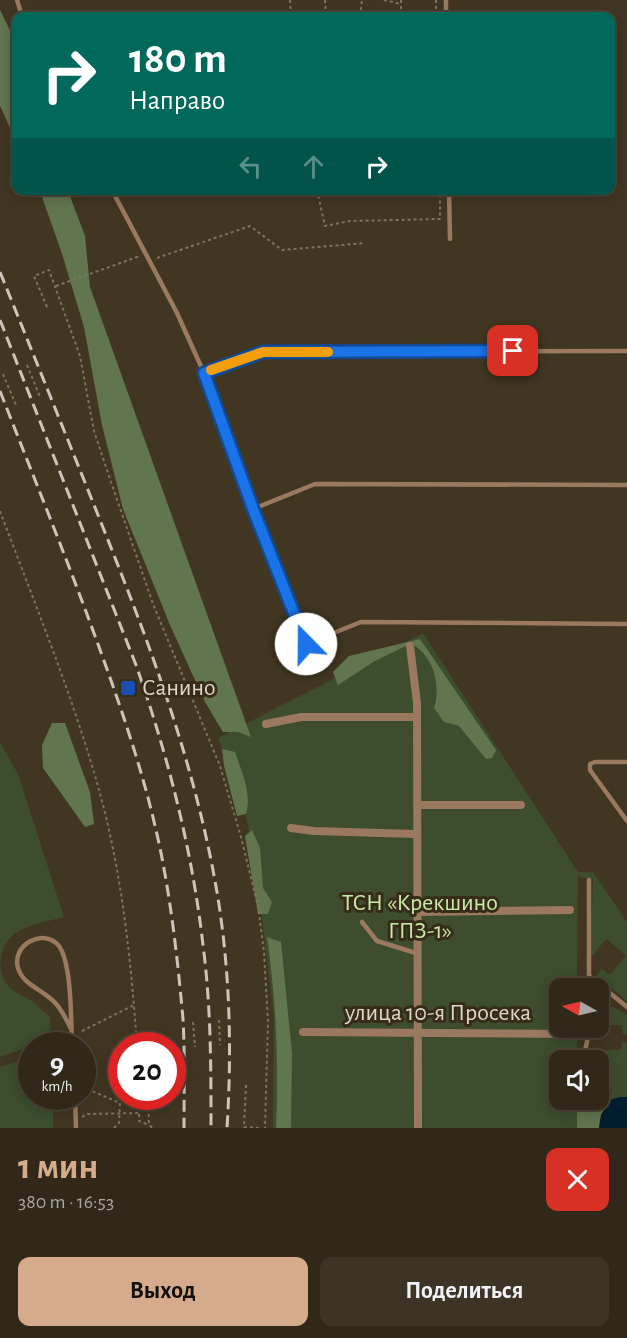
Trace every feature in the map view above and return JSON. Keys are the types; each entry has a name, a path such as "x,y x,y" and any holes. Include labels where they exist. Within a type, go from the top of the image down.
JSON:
{"street":[{"path":"410,646 417,717 418,1128"},
{"path":"266,724 301,717 417,717"},
{"path":"418,806 521,805"},
{"path":"291,828 314,831 416,834"},
{"path":"416,912 570,910"},
{"name":"улица 10-я Просека","path":"303,1032 549,1034"}],"lane":[{"path":"115,195 177,313 204,373 253,509 306,644 361,621 627,624"},
{"path":"449,195 450,239"},
{"path":"204,373 263,352 627,351"},
{"path":"253,509 315,484 627,485"},
{"path":"627,762 594,762 590,764 590,770 627,821"},
{"path":"589,880 590,978"},
{"path":"362,922 377,941 416,953"},
{"path":"71,1029 57,1004 24,979 17,968 17,957 22,946 29,941 46,938 53,941 63,954 70,991 71,1032"},
{"path":"609,993 627,1007"},
{"path":"75,1110 76,1128"}],"path":[{"path":"384,0 401,2 401,12 436,11 436,0"},
{"path":"317,195 325,226 350,221 440,219 440,195"},
{"path":"149,260 250,226 282,250 365,243"},
{"path":"56,286 146,254"},
{"path":"47,307 34,276 49,270 80,356 94,431 107,472 153,604 220,766 241,837 258,906 264,952 268,1022 265,1128"},
{"path":"27,365 40,397"},
{"path":"3,374 16,405"},
{"path":"0,511 85,744 99,792 125,918 136,1032"},
{"path":"82,1030 134,1005"},
{"path":"219,1020 220,1045"},
{"path":"193,1022 195,1047"},
{"path":"246,1085 244,1127 261,1128"},
{"path":"96,1093 120,1103 119,1123 114,1128"},
{"path":"148,1110 149,1125"},
{"path":"81,1117 87,1114 139,1113 140,1121 153,1128"}],"green space":[{"path":"0,10 12,34 12,132 0,106"},
{"path":"41,195 70,195 85,236 90,287 251,737 238,732 223,732 205,702 170,625 123,509 102,425 84,327"},
{"name":"ТСН «Крекшино ГПЗ-1»","path":"423,633 578,872 593,872 627,922 627,1001 609,986 609,978 596,976 602,969 608,974 612,973 626,955 606,939 590,959 593,879 578,875 577,978 549,978 549,1038 577,1038 577,1050 549,1050 549,1110 577,1110 577,1128 273,1128 274,1017 257,877 246,814 218,738"},
{"path":"420,639 496,750 492,758 486,759 459,726 444,722 434,708 437,694 434,672 422,652 412,643 375,661 338,685 333,672 349,656"},
{"path":"52,723 65,723 90,792 94,824 85,827 43,768 42,745"},
{"path":"0,742 18,774 64,917 25,928 10,938 4,946 1,963 4,980 11,989 32,1001 50,1017 51,1032 18,1032 18,1051 0,1057"},
{"path":"222,749 235,752 247,791 246,814 237,816"},
{"path":"252,830 260,848 263,888 272,902 268,914 258,914 245,836"},
{"path":"267,937 281,942 292,1053 291,1128 276,1128 276,1032"},
{"path":"613,1007 627,1015 627,1034 623,1034 621,1025 609,1025 609,1008"},
{"path":"622,1042 627,1042 627,1097 610,1100 612,1089 609,1084 609,1050 621,1050"},
{"path":"18,1061 18,1110 53,1110 53,1128 0,1128 0,1067"},
{"path":"577,1110 604,1110 599,1128 577,1128"}],"water":[{"path":"627,1097 627,1128 599,1128 601,1115 604,1110 609,1110 610,1100"}],"railway":[{"path":"0,272 137,615 184,751 208,844 225,951 229,1040 227,1128"},
{"path":"0,320 136,665 168,768 192,874 206,968 211,1059 211,1128"},
{"path":"0,391 105,663 132,743 155,825 168,894 181,998 184,1046 184,1128"}],"slow traffic":[{"path":"211,370 263,352 328,352"}],"place":[{"name":"Санино","path":"128,688"}],"route":[{"path":"306,644 253,509 204,373 263,352 513,351"}]}
